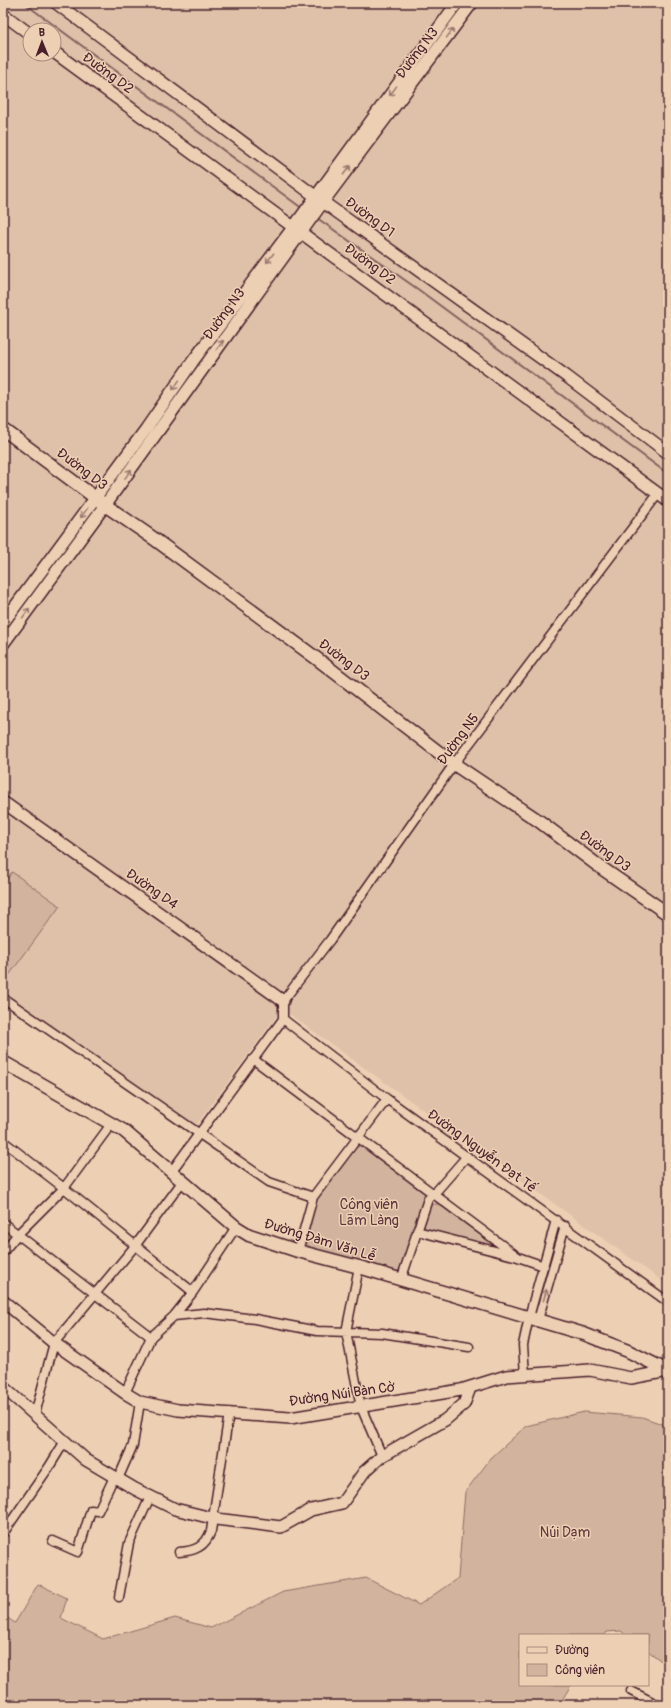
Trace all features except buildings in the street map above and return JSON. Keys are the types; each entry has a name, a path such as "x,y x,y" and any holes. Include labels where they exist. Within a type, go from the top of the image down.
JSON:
{"main road":[{"name":"Đường D3","path":"3,428 105,505 152,537 310,653 454,764 539,821 600,867 668,914"},
{"name":"Đường Đàm Văn Lễ","path":"3,1062 112,1123 138,1142 182,1182 236,1227 249,1235 298,1251 401,1280 531,1321 584,1334 628,1351 668,1371"}],"street":[{"name":"Đường D1","path":"56,3 318,201 566,376 668,452"},
{"name":"Đường N3","path":"3,644 203,369 318,201 457,3"},
{"name":"Đường N3","path":"318,201 434,55 472,3"},
{"path":"3,14 22,28"},
{"path":"424,49 434,55"},
{"name":"Đường D2","path":"62,58 300,227 668,501"},
{"name":"Đường N3","path":"3,623 96,498 193,361 300,227"},
{"path":"193,361 203,369"},
{"name":"Đường N5","path":"283,1001 335,933 454,764 658,494"},
{"name":"Đường D4","path":"3,802 283,1001"},
{"path":"3,998 269,1182 313,1197"},
{"path":"171,1172 283,1019 283,1001"},
{"name":"Đường Nguyễn Đạt Tế","path":"283,1019 387,1099 668,1302"},
{"path":"253,1059 359,1137 433,1195 518,1257"},
{"path":"298,1251 313,1197 387,1099"},
{"path":"3,1252 17,1235 64,1188 112,1123"},
{"path":"3,1141 193,1292"},
{"path":"401,1280 428,1199 467,1156"},
{"path":"35,1414 54,1343 136,1246 182,1182"},
{"path":"531,1321 556,1220"},
{"path":"3,1223 151,1337"},
{"path":"525,1374 524,1345 564,1226"},
{"path":"125,1393 151,1337 174,1316 193,1292 236,1227"},
{"path":"417,1231 518,1257 544,1266"},
{"path":"360,1268 346,1332 362,1407 382,1456"},
{"name":"Đường Núi Bàn Cờ","path":"3,1301 54,1343 125,1393 140,1402 178,1410 290,1418 461,1390 506,1376 590,1370 631,1378 668,1371"},
{"path":"174,1316 204,1313 255,1319 317,1331 382,1332 469,1347"},
{"path":"3,1387 86,1460 116,1478 175,1509 213,1518 281,1527 311,1510 342,1503 364,1472 382,1456 445,1420 464,1404 470,1388"},
{"path":"53,1541 78,1552 91,1510 98,1511 133,1445 140,1402"},
{"path":"179,1552 187,1552 202,1546 208,1539 211,1531 229,1413"},
{"path":"4,1532 65,1441"},
{"path":"120,1597 129,1543 150,1496"},
{"path":"631,1691 658,1705"}],"shaded area":[{"path":"3,3 668,3 668,1285 282,1009 192,1131 3,995"}],"green space":[{"path":"12,872 60,906 4,982 3,884"},
{"name":"Công viên Lãm Làng","path":"359,1146 362,1146 425,1192 403,1267 400,1271 394,1273 311,1248 305,1242 313,1207 317,1199 343,1162"},
{"path":"433,1204 443,1206 491,1241 489,1246 484,1246 425,1228 423,1224 430,1206"},
{"name":"Núi Dạm","path":"584,1412 642,1417 668,1426 668,1666 649,1652 649,1634 625,1634 621,1631 607,1632 606,1634 519,1634 519,1686 570,1686 559,1705 3,1705 3,1615 15,1623 38,1584 67,1598 61,1618 103,1639 175,1618 211,1628 283,1592 366,1578 419,1605 458,1578 465,1492 491,1458 526,1426"}],"waterway":[{"path":"24,3 303,209"},
{"path":"317,218 419,290 668,474"}]}
